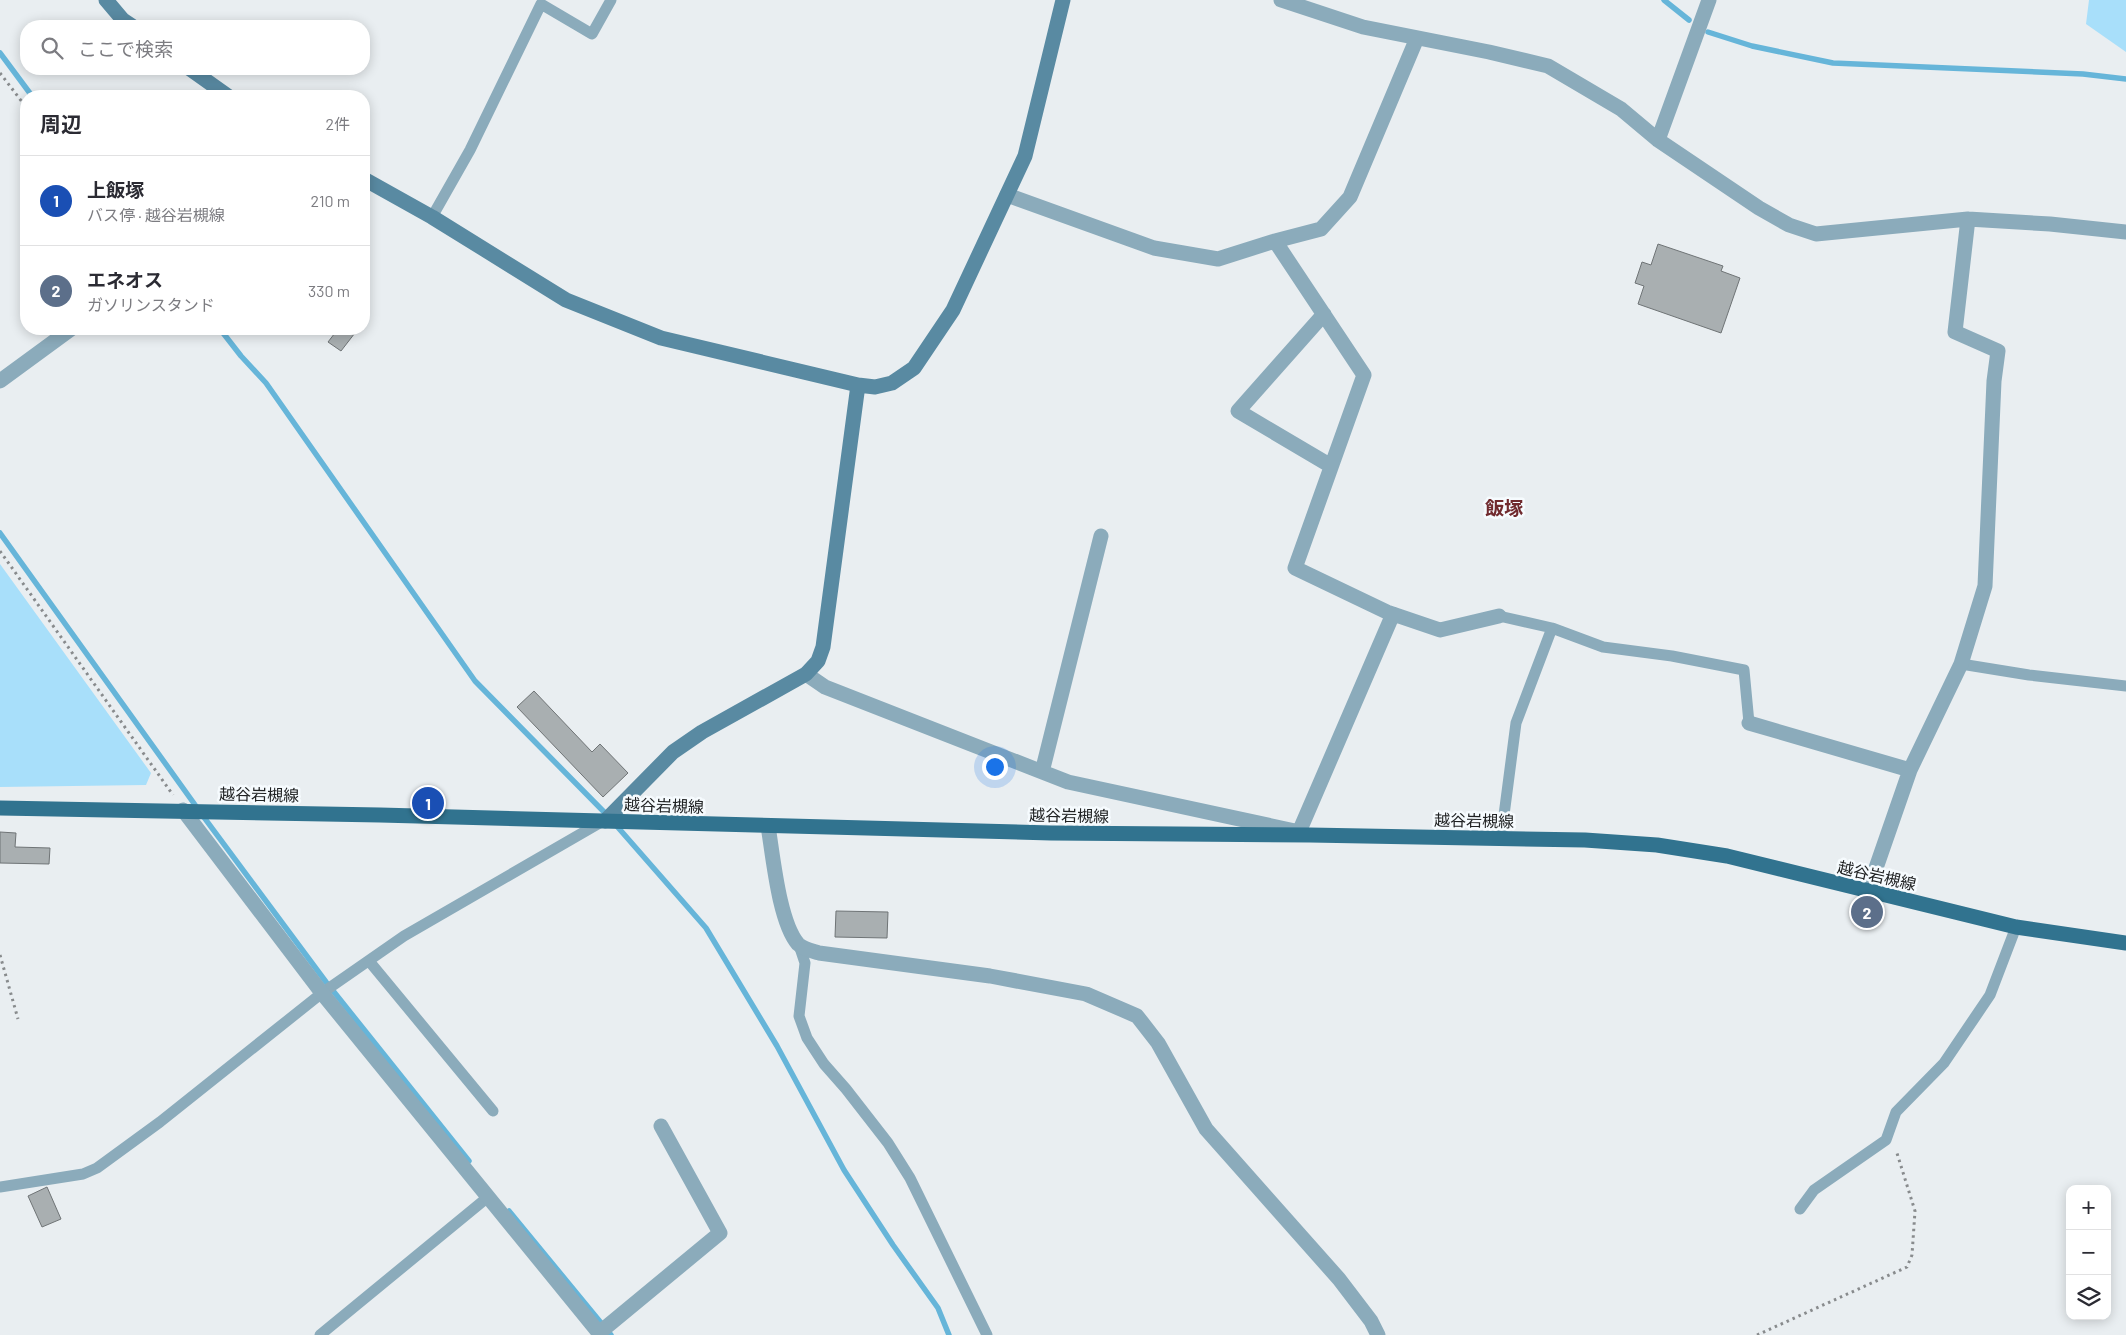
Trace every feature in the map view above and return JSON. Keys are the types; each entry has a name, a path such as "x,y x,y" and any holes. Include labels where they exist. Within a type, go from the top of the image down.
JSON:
{"main road":[{"name":"越谷岩槻線","path":"0,808 183,810 605,820 1051,833 1304,833 1501,838 1657,845 1727,856 2016,927 2126,943"}],"street":[{"path":"106,0 123,20"},
{"path":"370,182 432,217 566,300 653,335 858,385 875,387 892,382 914,368 953,310 1025,156 1063,0"},
{"path":"1281,0 1363,27 1548,66 1621,109 1658,140 1759,208 1789,225 1816,234 1968,219 2050,224 2126,232"},
{"path":"1658,140 1709,0"},
{"path":"1007,195 1154,248 1218,260 1275,241 1321,229 1350,196 1417,38"},
{"path":"198,75 220,90"},
{"path":"1868,891 1910,770 1961,664 1985,586 1994,381 1998,351 1955,332 1968,219"},
{"path":"1275,241 1364,375 1295,568 1393,614 1440,630 1499,616"},
{"path":"1324,314 1238,411 1331,466"},
{"path":"0,380 63,335"},
{"path":"605,820 673,752 702,732 806,674 818,661 823,647 858,385"},
{"path":"1042,772 1101,536"},
{"path":"806,674 825,686 1068,782 1304,833 1393,614"},
{"path":"1749,722 1910,770"},
{"path":"183,810 322,993 599,1333 720,1233 661,1126"},
{"path":"768,826 783,911 791,933 799,946 819,953 990,976 1086,994 1138,1016 1158,1043 1206,1129 1333,1273 1371,1320 1378,1335"}],"lane":[{"path":"432,217 470,150 541,4 592,34 611,0"},
{"path":"1499,616 1552,628 1603,647 1672,656 1744,670 1749,722"},
{"path":"1501,838 1516,723 1552,628"},
{"path":"1961,664 2029,675 2126,686"},
{"path":"0,1186 83,1174 97,1168 160,1122 322,993 404,936 605,820"},
{"path":"1800,1209 1814,1190 1886,1140 1896,1112 1944,1063 1990,995 2016,927"},
{"path":"799,946 805,963 799,1016 807,1038 824,1064 888,1143 910,1178 987,1335"},
{"path":"369,961 493,1111"},
{"path":"320,1335 488,1197"}],"path":[{"path":"0,73 20,100"},
{"path":"0,551 154,766 183,810"},
{"path":"0,955 18,1019"},
{"path":"1757,1335 1907,1268 1912,1255 1915,1211 1890,1130"}],"shaded area":[{"path":"2089,0 2126,0 2126,52 2086,24"},
{"path":"0,564 151,773 146,785 0,787"}],"building":[{"path":"1658,244 1723,266 1721,271 1740,278 1721,333 1638,304 1644,286 1635,283 1642,262 1651,265"},
{"path":"333,335 353,335 341,351 328,342"},
{"path":"534,691 592,752 600,744 628,773 603,797 517,707"},
{"path":"0,832 16,833 15,847 50,848 49,864 0,863"},
{"path":"836,911 888,912 887,938 835,937"},
{"path":"47,1187 61,1219 42,1227 28,1196"}],"waterway":[{"path":"1664,0 1689,20"},
{"path":"1708,32 1752,46 1833,63 2083,74 2126,79"},
{"path":"0,53 28,90"},
{"path":"225,335 266,383 475,681 609,817"},
{"path":"0,533 203,816 326,982 469,1161"},
{"path":"615,824 706,928 777,1046 844,1170 893,1245 938,1308 949,1335"},
{"path":"509,1211 611,1335"}],"place":[{"name":"上飯塚","path":"428,803"},
{"name":"エネオス","path":"1867,912"}],"district":[{"name":"飯塚","path":"1504,507"}]}
